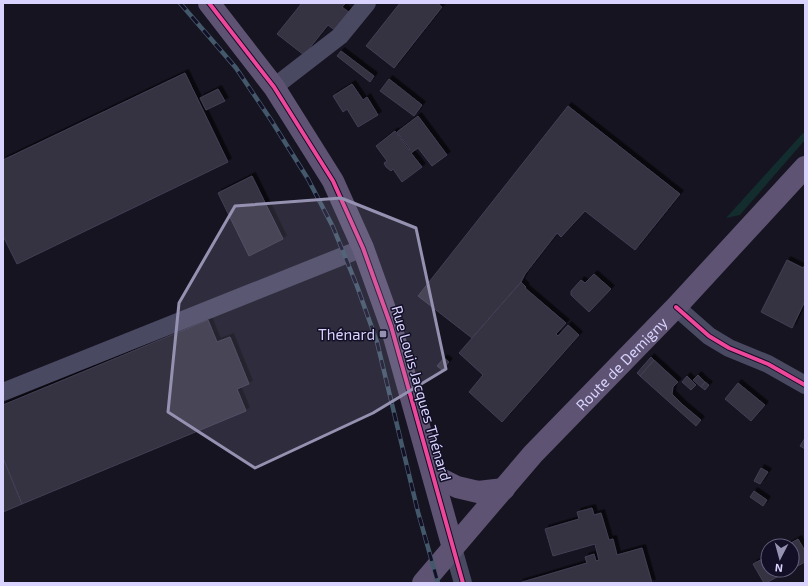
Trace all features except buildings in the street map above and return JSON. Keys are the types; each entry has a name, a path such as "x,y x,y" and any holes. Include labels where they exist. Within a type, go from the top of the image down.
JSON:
{"main road":[{"name":"Rue Louis Jacques Thénard","path":"209,3 274,87 333,181 363,248 391,326 453,548"},
{"name":"Route de Demigny","path":"423,583 533,454 676,307 805,167"},
{"path":"433,475 457,487 478,492 504,489"}],"street":[{"path":"274,87 340,36 367,3"},
{"path":"3,392 363,248"},
{"path":"676,307 709,336 729,348 768,364 805,385"},
{"path":"453,548 463,583"}],"highlighted area":[{"path":"341,198 416,228 446,369 373,413 255,468 168,412 179,303 235,206"}],"green space":[{"path":"803,133 805,134 805,140 740,215 726,218"}],"railway":[{"path":"180,3 236,68 308,179 333,227 357,286 377,342 418,512 438,583"}],"cycle path":[{"path":"209,3 274,87 333,181 363,248 391,326 463,583"},
{"path":"676,307 709,336 729,348 768,364 805,385"}],"place":[{"name":"Thénard","path":"383,334"}]}
